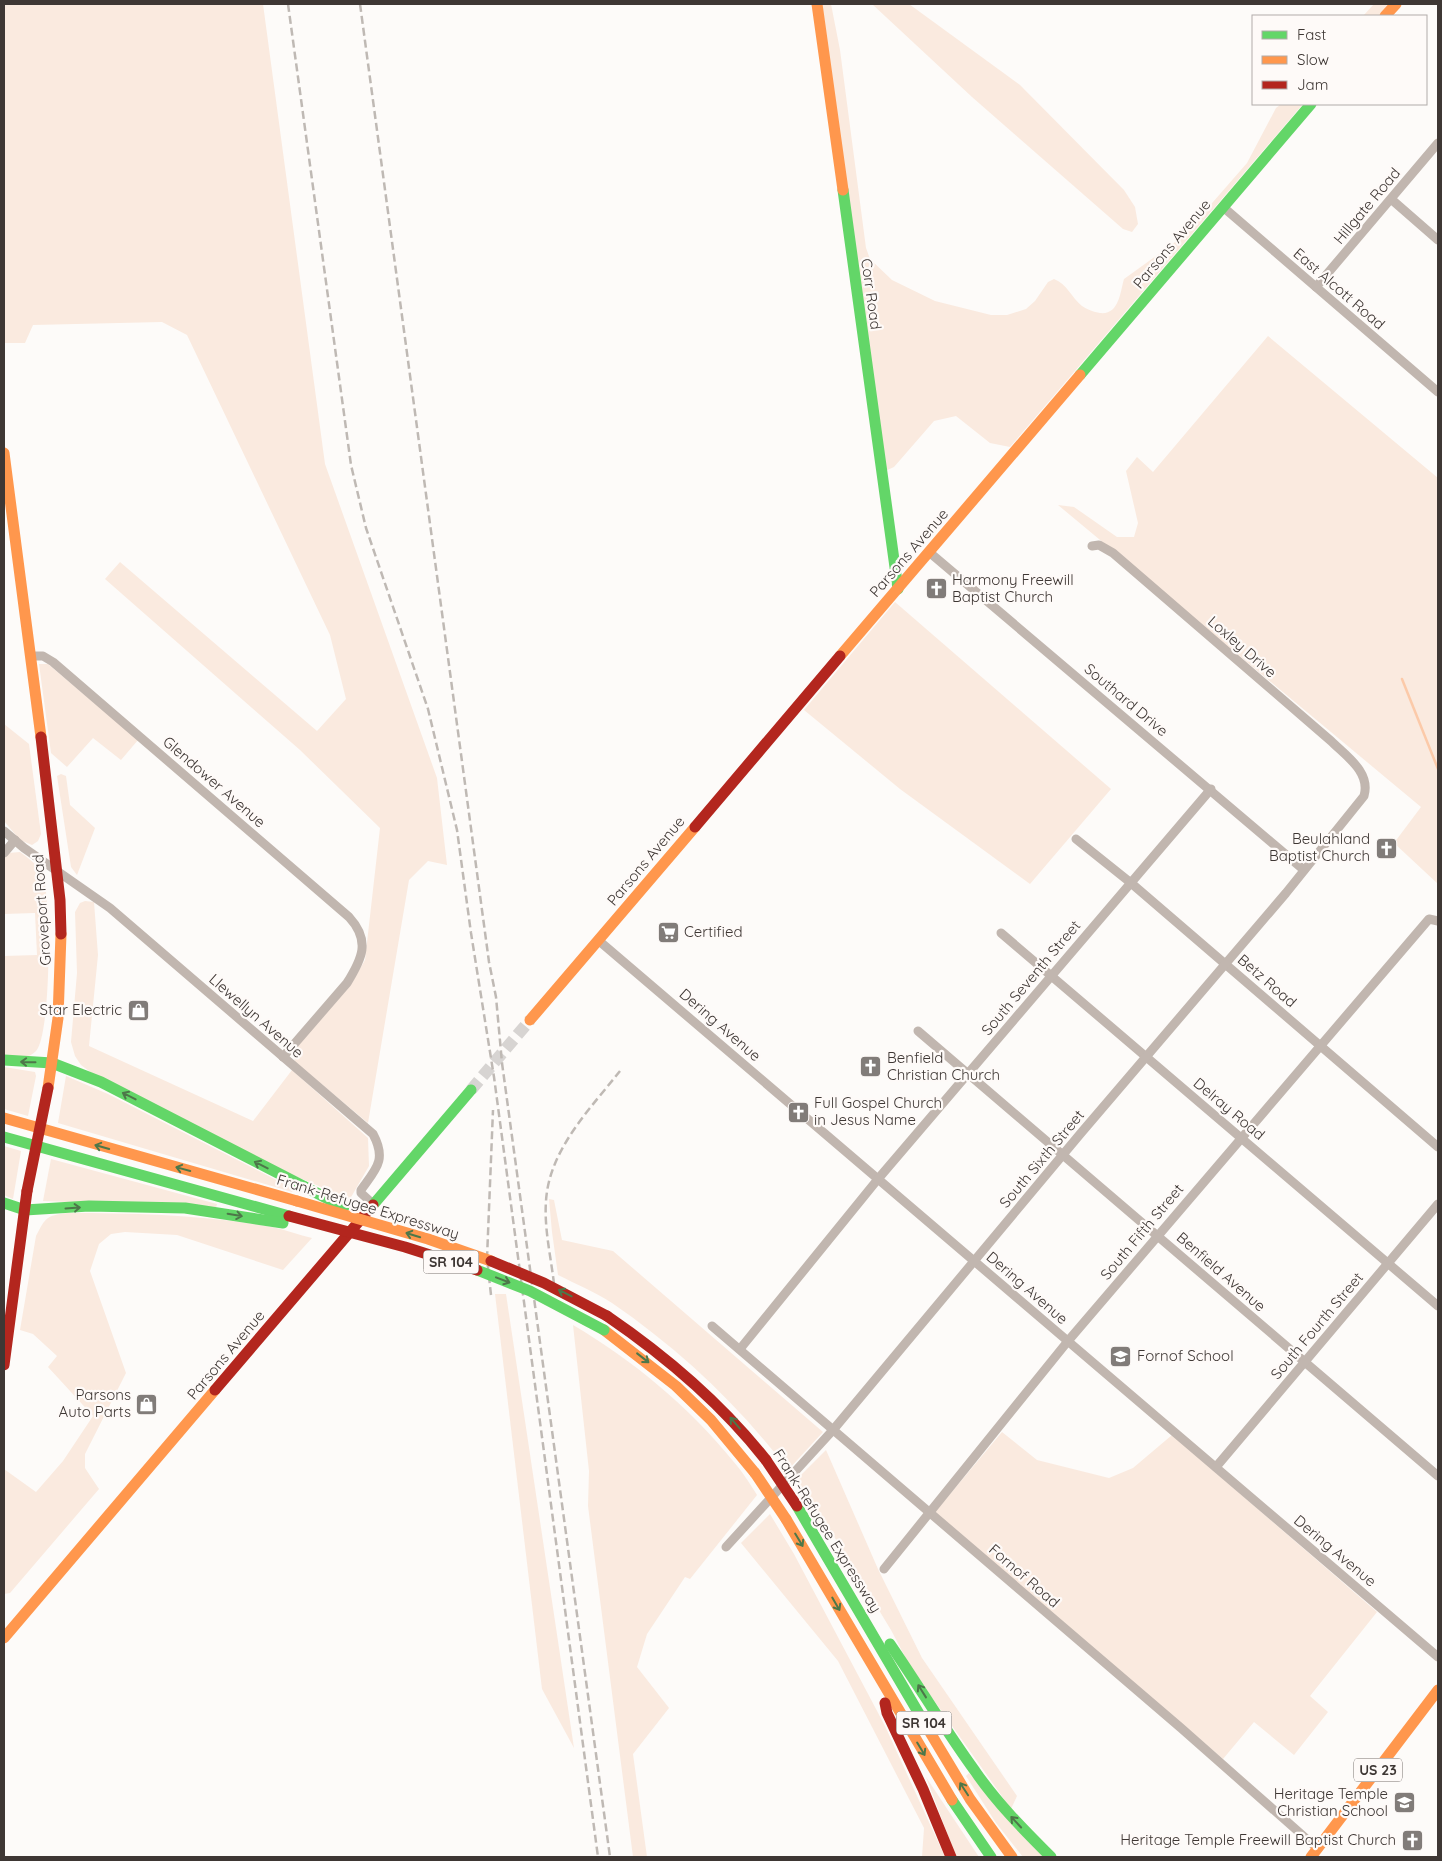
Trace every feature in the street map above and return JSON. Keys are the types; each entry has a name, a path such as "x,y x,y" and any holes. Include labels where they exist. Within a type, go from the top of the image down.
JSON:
{"main road":[{"name":"Corr Road","path":"817,4 859,319 898,589"},
{"path":"1386,15 1396,4"},
{"name":"Parsons Avenue","path":"530,1020 1310,105"},
{"name":"Groveport Road","path":"4,453 31,656 60,900 62,937 61,980 52,1063 27,1191 4,1365"},
{"path":"4,1060 52,1063 101,1082 305,1188 386,1227"},
{"name":"Parsons Avenue","path":"4,1638 470,1090"},
{"name":"Frank-Refugee Expressway","path":"4,1118 453,1247 504,1265 546,1284 607,1316 650,1346 686,1375 727,1413 766,1460 798,1506 952,1769 991,1829 1012,1857"},
{"name":"Frank-Refugee Expressway","path":"4,1137 286,1220 433,1257 483,1272 519,1286 604,1330 676,1386 711,1420 755,1473 786,1519 956,1807 990,1857"},
{"path":"4,1203 25,1210 89,1206 176,1207 286,1220"},
{"path":"844,1583 909,1671 966,1760 1011,1817 1050,1857"},
{"path":"878,1677 887,1713 923,1789 951,1857"},
{"name":"US 23","path":"1314,1853 1438,1690"}],"street":[{"name":"Hillgate Road","path":"1316,287 1438,143"},
{"path":"1391,199 1438,240"},
{"name":"East Alcott Road","path":"1223,207 1438,392"},
{"name":"Loxley Drive","path":"1092,546 1099,545 1113,553 1331,741 1354,763 1366,781"},
{"name":"Southard Drive","path":"930,552 1304,870"},
{"name":"Glendower Avenue","path":"31,656 43,656 54,662 349,917 360,930 362,947 360,959 347,983 283,1057"},
{"name":"South Sixth Street","path":"726,1547 834,1430 1063,1155 1226,964 1364,796 1366,781"},
{"name":"South Seventh Street","path":"740,1349 878,1179 1210,789"},
{"name":"Llewellyn Avenue","path":"4,831 110,908 373,1134 379,1145 380,1162 378,1169 361,1193 373,1204"},
{"name":"Betz Road","path":"1076,839 1131,882 1438,1147"},
{"path":"4,853 15,840"},
{"name":"South Fifth Street","path":"884,1569 928,1512 1068,1341 1241,1137 1429,919 1438,921"},
{"name":"Delray Road","path":"1001,933 1438,1306"},
{"name":"Dering Avenue","path":"598,940 1438,1657"},
{"name":"Benfield Avenue","path":"918,1031 1438,1476"},
{"name":"South Fourth Street","path":"1216,1467 1438,1204"},
{"name":"Fornof Road","path":"712,1326 1174,1722 1314,1853"}],"shaded area":[{"path":"4,4 263,4 325,464 437,778 447,865 428,861 409,880 368,1123 295,1062 293,1051 350,986 365,960 380,828 300,750 105,579 120,562 317,731 346,699 330,635 187,335 162,322 33,325 25,343 4,343"},
{"path":"822,4 831,4 840,50 866,248 870,259 892,280 935,301 991,315 1007,315 1026,309 1035,301 1048,282 1054,279 1066,287 1082,306 1100,313 1106,313 1111,310 1118,302 1124,279 1174,243 1247,163 1276,108 1280,105 1302,105 1010,447 990,443 956,416 934,421 894,467 885,471"},
{"path":"872,4 909,4 1020,85 1124,190 1135,207 1138,224 1132,232 1123,229 972,97"},
{"path":"1374,4 1388,4 1379,15 1364,15"},
{"path":"1268,336 1438,478 1438,884 1394,843 1421,807 1058,505 1074,507 1117,537 1134,537 1138,523 1126,471 1137,457 1153,472"},
{"path":"895,602 1111,789 1030,884 900,789 804,710"},
{"path":"39,664 48,664 138,740 121,760 93,738 67,767 51,753"},
{"path":"4,724 29,744 41,834 38,841 32,845 20,840 4,821"},
{"path":"61,774 66,776 70,805 95,828 77,875 71,867 57,776"},
{"path":"20,852 35,864 42,873 47,907 48,964 45,1020 41,1040 36,1051 32,1054 17,1058 4,1056 4,956 37,955 35,913 4,914 4,859 8,853"},
{"path":"85,901 94,902 98,955 89,1046 253,1121 292,1070 368,1138 369,1166 350,1199 278,1169 93,1074 81,1065 75,1056 71,1042 77,973 75,912 80,903"},
{"path":"4,1067 35,1072 36,1076 28,1116 4,1109"},
{"path":"66,1076 108,1094 294,1189 292,1192 58,1123"},
{"path":"4,1146 21,1151 13,1199 4,1195"},
{"path":"51,1159 217,1204 216,1208 43,1201"},
{"path":"549,1199 554,1200 562,1240 613,1251 823,1432 788,1470 749,1423 707,1379 661,1339 612,1303 558,1275"},
{"path":"67,1213 195,1217 272,1227 312,1238 283,1270 177,1235 125,1232 111,1234 99,1244 90,1271 126,1373 85,1454 85,1468 99,1489 10,1593 4,1594 4,1469 36,1492 63,1461 93,1416 48,1367 57,1356 33,1334 20,1330 36,1236 47,1218"},
{"path":"495,1294 506,1294 574,1748 542,1689"},
{"path":"573,1325 639,1369 679,1403 716,1441 746,1478 757,1495 690,1579 685,1577 647,1634 637,1667 669,1708 633,1754 647,1857 633,1857 588,1506 589,1471"},
{"path":"1002,1432 1037,1460 1109,1478 1133,1468 1172,1435 1377,1612 1310,1696 1328,1712 1294,1755 1254,1722 1223,1759 935,1512"},
{"path":"826,1450 878,1569 922,1658 1017,1796 1011,1809 911,1668 891,1630 837,1541 796,1480"},
{"path":"770,1514 794,1554 885,1726 945,1857 922,1857 924,1828 838,1661 741,1543"},
{"path":"969,1773 1044,1857 1023,1857 996,1823 966,1776"},
{"path":"926,1777 979,1857 956,1857"}],"waterway":[{"path":"1402,679 1438,769"}],"tunnel":[{"path":"471,1090 530,1020"}],"railway":[{"path":"288,4 351,465 366,528 428,709 457,830 494,1077 598,1857"},
{"path":"360,4 489,962 496,997 502,1063 610,1857"},
{"path":"554,1284 546,1222 546,1201 549,1182 563,1147 573,1131 620,1071"},
{"path":"491,1295 487,1258 493,1110"}],"traffic: fast":[{"path":"1080,375 1310,105"},
{"path":"843,190 898,589"},
{"path":"4,1060 52,1063 101,1082 305,1187"},
{"path":"373,1205 471,1090"},
{"path":"4,1137 289,1216"},
{"path":"305,1187 344,1207"},
{"path":"4,1203 25,1210 89,1206 185,1208 283,1223"},
{"path":"477,1270 530,1291 604,1330"},
{"path":"797,1506 928,1729"},
{"path":"890,1644 983,1783 1011,1816 1051,1857"},
{"path":"952,1800 991,1857"}],"traffic: slow":[{"path":"817,4 843,190"},
{"path":"1386,15 1396,4"},
{"path":"840,656 1080,375"},
{"path":"4,453 41,737"},
{"path":"530,1020 695,827"},
{"path":"48,1088 58,1018 61,934"},
{"path":"4,1118 297,1201"},
{"path":"297,1201 428,1239 491,1261"},
{"path":"604,1330 676,1386 711,1420 755,1473"},
{"path":"4,1638 215,1390"},
{"path":"755,1473 786,1519"},
{"path":"786,1519 952,1800"},
{"path":"1311,1857 1438,1690"},
{"path":"928,1729 970,1799 1012,1857"}],"traffic: jam":[{"path":"695,827 840,656"},
{"path":"41,737 60,900 61,934"},
{"path":"27,1191 48,1088"},
{"path":"4,1365 27,1191"},
{"path":"215,1390 373,1205"},
{"path":"289,1216 405,1247 477,1270"},
{"path":"491,1261 544,1283 607,1316"},
{"path":"607,1316 651,1348 712,1400 766,1460"},
{"path":"766,1460 797,1506"},
{"path":"885,1703 887,1713 923,1789 951,1857"}],"place":[{"name":"Harmony Freewill Baptist Church","path":"936,589"},
{"name":"Beulahland Baptist Church","path":"1386,848"},
{"name":"Certified","path":"668,932"},
{"name":"Star Electric","path":"138,1010"},
{"name":"Benfield Christian Church","path":"871,1067"},
{"name":"Full Gospel Church in Jesus Name","path":"798,1112"},
{"name":"Fornof School","path":"1121,1356"},
{"name":"Parsons Auto Parts","path":"147,1404"},
{"name":"Heritage Temple Christian School","path":"1404,1803"},
{"name":"Heritage Temple Freewill Baptist Church","path":"1412,1840"}]}
